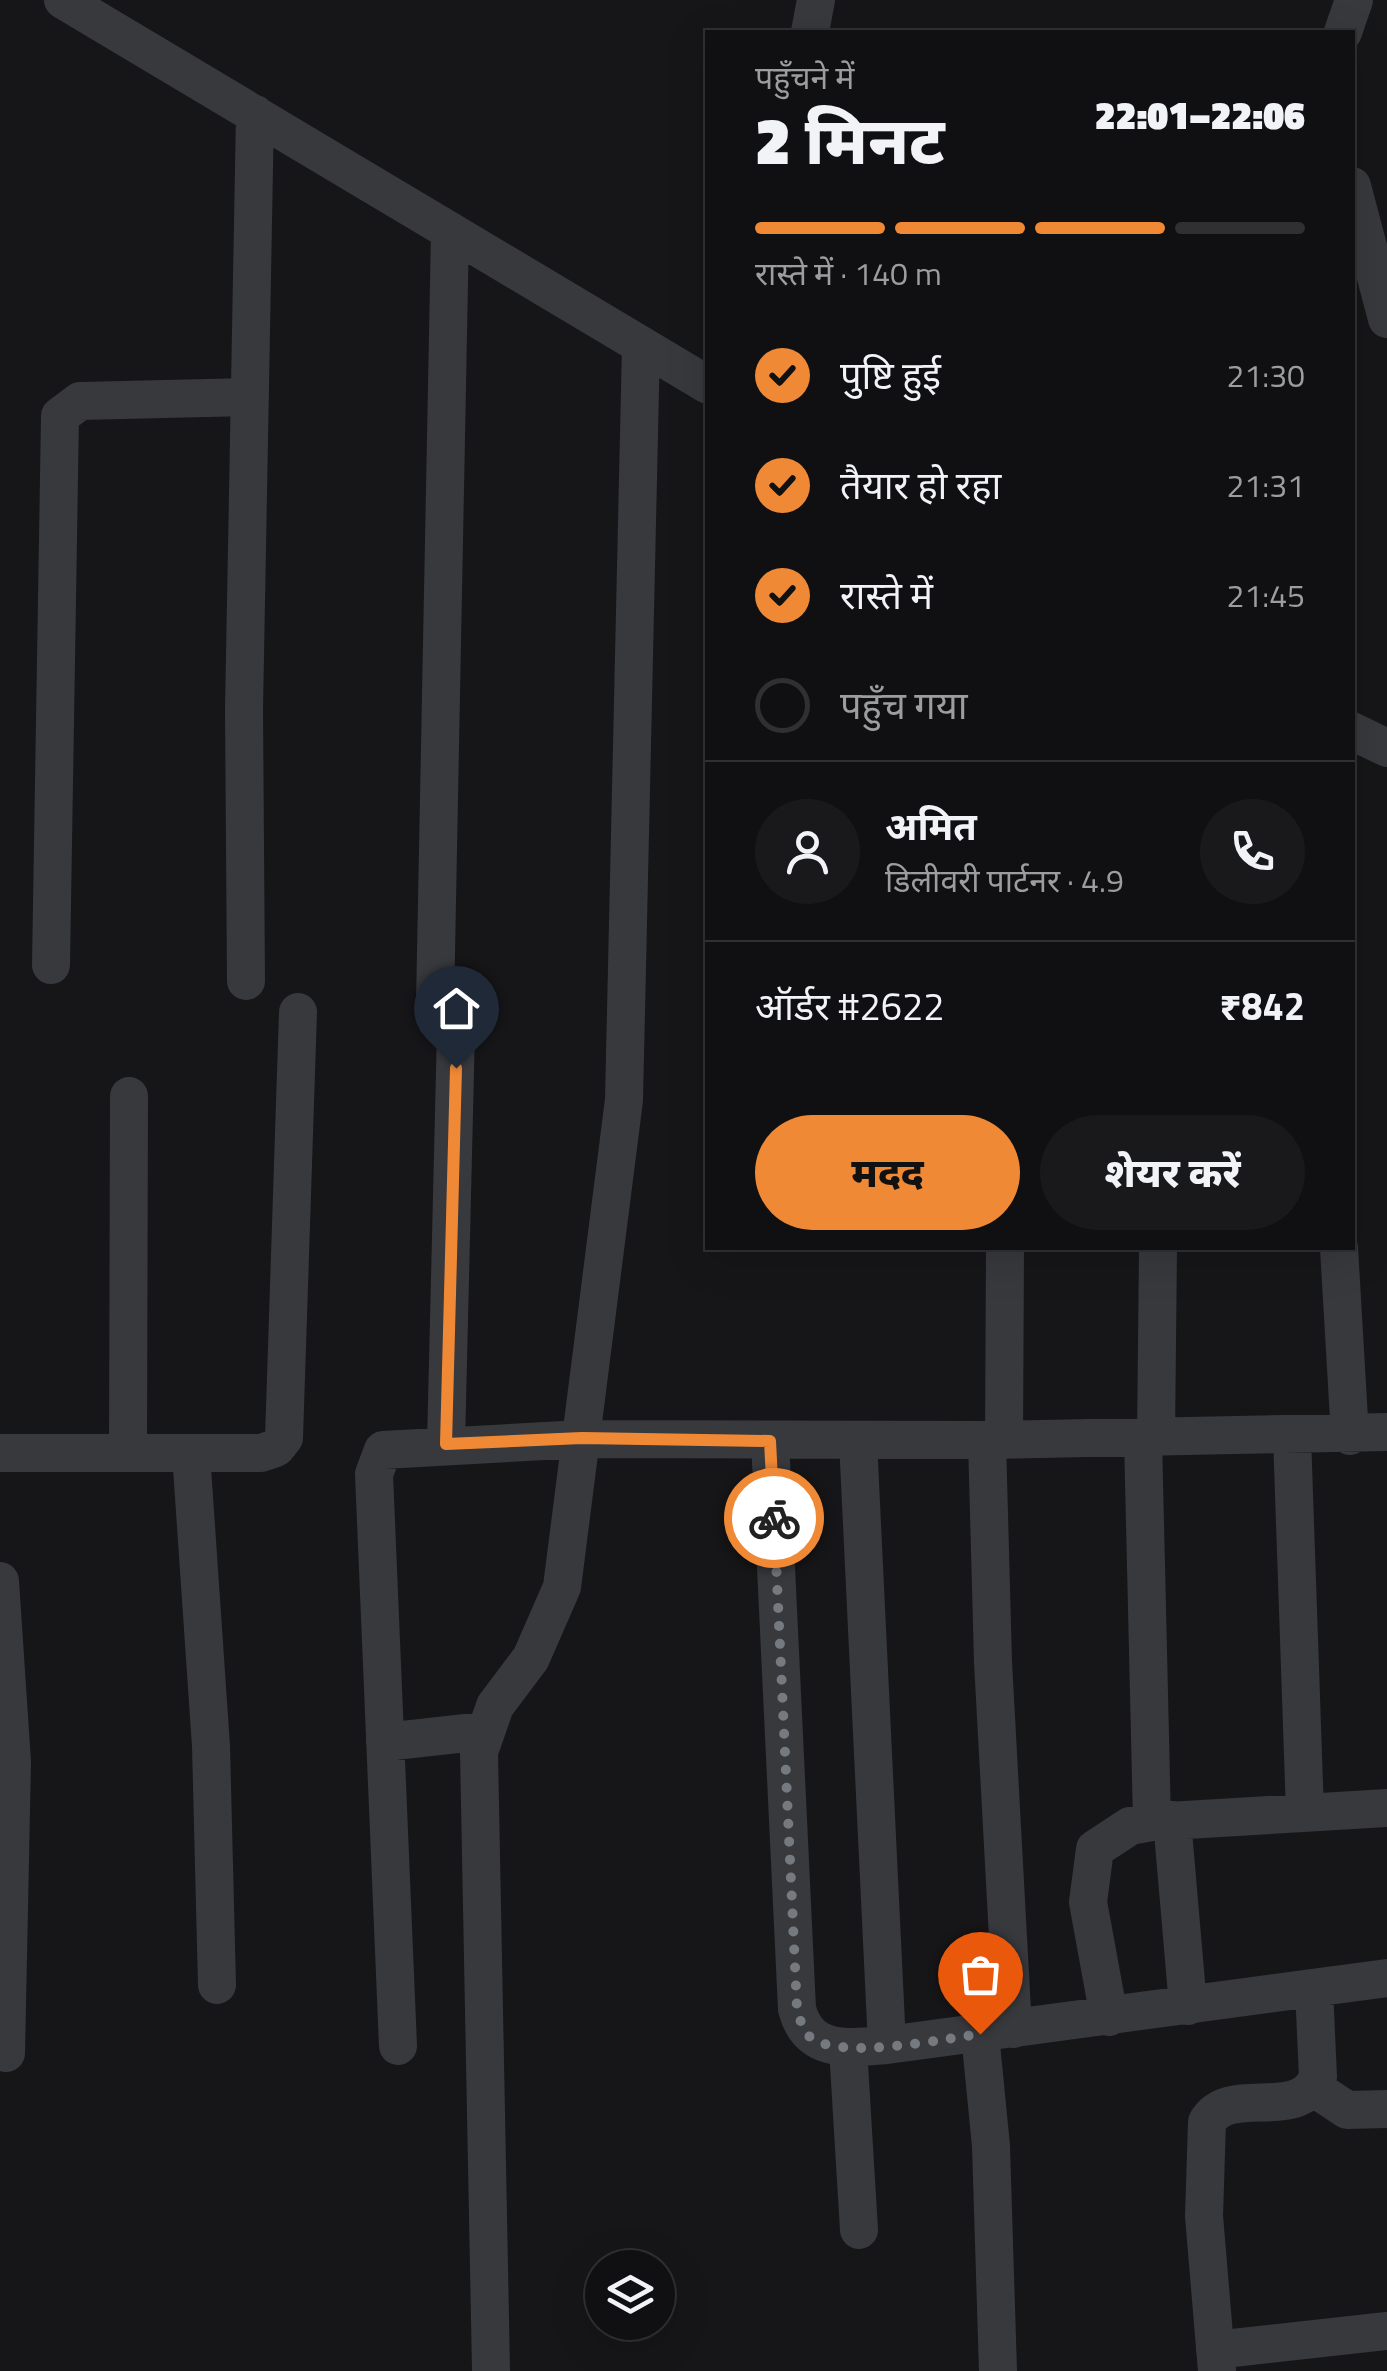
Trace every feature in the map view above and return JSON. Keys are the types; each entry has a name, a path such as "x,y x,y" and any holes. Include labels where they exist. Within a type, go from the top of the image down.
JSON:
{"street":[{"path":"63,0 705,382"},
{"path":"810,30 816,0"},
{"path":"1344,30 1354,0"},
{"path":"246,981 244,710 255,114"},
{"path":"1355,197 1387,319"},
{"path":"446,1444 450,231"},
{"path":"490,2371 479,1752 495,1706 531,1658 562,1588 624,1100 641,345"},
{"path":"51,965 56,430 60,416 80,400 250,397"},
{"path":"1355,732 1387,748"},
{"path":"0,1452 261,1453 284,1438 298,1012"},
{"path":"128,1452 129,1096"},
{"path":"998,2371 991,2146 997,2032 996,1440 1005,1250"},
{"path":"1158,1250 1150,1438 1162,1821 1188,2006"},
{"path":"398,2046 376,1460 384,1450 398,1446 582,1438 858,1441 1369,1434 1338,1250"},
{"path":"1292,1436 1305,1813"},
{"path":"770,1441 797,2009 802,2028 812,2039 848,2048 887,2044 1387,1978"},
{"path":"858,1441 887,2044"},
{"path":"191,1452 210,1746 217,1985"},
{"path":"0,1582 12,1762 6,2054"},
{"path":"385,1742 484,1731"},
{"path":"1110,2017 1092,1933 1090,1870 1095,1849 1111,1835 1162,1821 1387,1808"},
{"path":"1314,1989 1318,2077 1314,2088 1302,2098 1223,2108 1208,2122 1204,2216 1216,2360 1387,2331"},
{"path":"848,2048 859,2230"},
{"path":"1314,2088 1346,2110 1387,2109"}],"way so far":[{"path":"774,1518 797,2009 802,2028 812,2039 848,2048 980,2034"}],"route":[{"path":"456,1068 446,1444 582,1438 770,1441 774,1518"}]}
